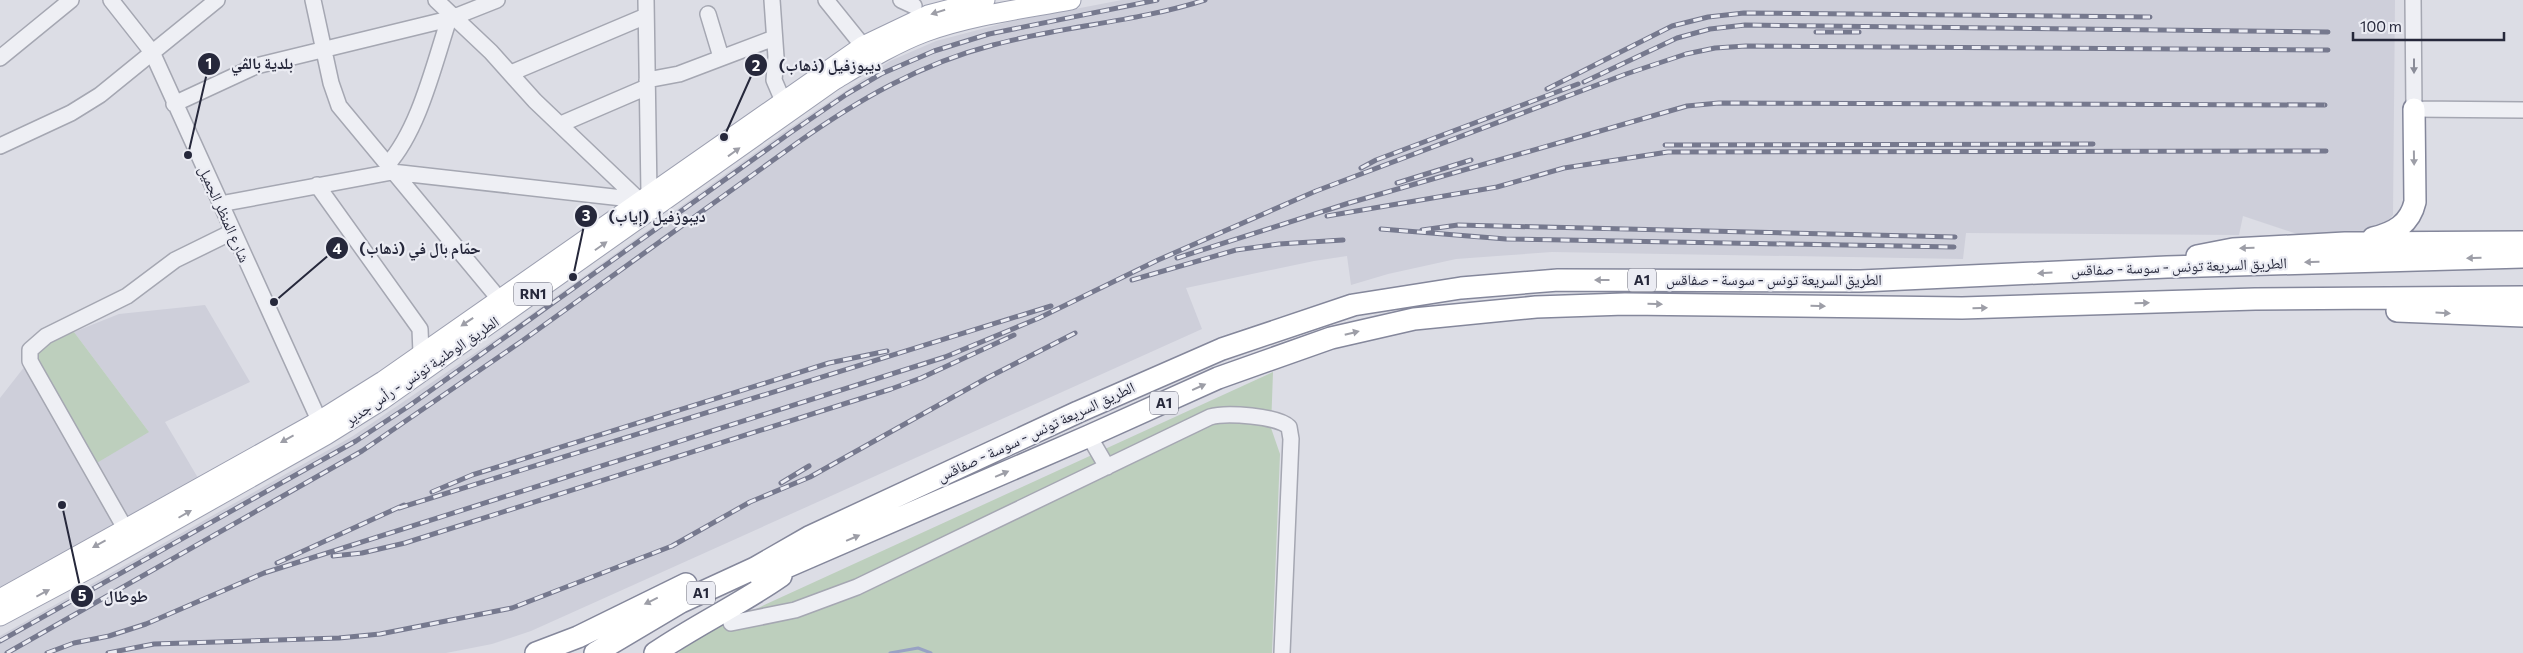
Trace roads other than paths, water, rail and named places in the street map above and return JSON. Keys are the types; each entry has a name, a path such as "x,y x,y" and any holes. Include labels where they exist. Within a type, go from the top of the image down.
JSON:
{"highway":[{"path":"2345,243 2367,240 2394,232 2413,212 2415,202 2414,109"},
{"path":"2167,267 2197,256 2233,248 2345,243 2523,242"},
{"name":"الطريق السريعة تونس - سوسة - صفاقس","path":"620,653 686,614 809,547 1078,412 1222,349 1353,305 1461,288 1558,280 1861,281 2167,267 2523,258"},
{"name":"الطريق السريعة تونس - سوسة - صفاقس","path":"595,653 632,629 681,602 755,568 1090,436 1218,378 1331,338 1414,319 1462,312 1625,304 1953,308 2255,299 2523,297"},
{"path":"2255,299 2298,308 2523,316"},
{"path":"536,653 578,637 746,556 789,540 809,547 754,595 716,615 655,653"}],"main road":[{"name":"الطريق الوطنية تونس - رأس جدير","path":"0,599 126,530 322,428 382,400 783,101 863,46 928,15 985,0"},
{"name":"الطريق الوطنية تونس - رأس جدير","path":"0,616 322,428 383,381 500,300 646,202 872,57 923,33 952,24 1072,0"}],"street":[{"path":"0,58 71,0"},
{"path":"0,146 71,113 100,95 217,0"},
{"path":"313,0 331,83 339,106 500,300"},
{"path":"436,0 452,18 511,73 536,101 646,202"},
{"path":"174,104 256,66 452,18 497,0"},
{"path":"646,0 646,202"},
{"path":"772,0 774,80 783,101"},
{"path":"826,0 863,46"},
{"path":"2413,0 2414,109 2523,110"},
{"name":"شارع المنظر الجميل","path":"117,3 152,52 322,428"},
{"path":"708,14 722,57"},
{"path":"511,73 646,16"},
{"path":"390,168 412,126 452,18"},
{"path":"561,124 647,83 679,74 774,38"},
{"path":"220,204 317,185 390,168 646,202"},
{"path":"317,185 420,329 422,353"},
{"path":"126,530 34,370 30,361 30,350 46,336 127,296 175,260 232,232"},
{"path":"731,623 795,610 857,586 1217,415 1279,420 1289,427 1292,439 1282,653"},
{"path":"1090,436 1107,467"}],"waterway":[{"path":"890,653 918,648 931,653"}],"railway":[{"path":"0,641 356,441 409,406 790,133 847,94 881,74 934,51 989,34 1157,0"},
{"path":"7,653 362,451 522,341 820,127 890,85 940,62 993,45 1046,33 1153,14 1205,0"},
{"path":"1547,89 1672,26 1708,17 1744,13 2150,17"},
{"path":"1584,82 1677,38 1710,29 1745,25 2328,32"},
{"path":"1816,32 1859,32"},
{"path":"47,653 74,643 109,636 146,624 264,573 945,357 1039,318 1158,260 1316,191 1626,74 1686,54 1715,48 1746,46 2328,50"},
{"path":"1361,168 1376,160 1578,84"},
{"path":"1177,258 1349,203 1687,106 1719,103 2325,105"},
{"path":"1665,145 2093,144"},
{"path":"1327,216 1497,187 1564,168 1668,152 2326,151"},
{"path":"1397,183 1471,160"},
{"path":"1422,230 1458,225 1955,237"},
{"path":"1381,229 1506,239 1954,247"},
{"path":"1132,280 1236,250 1279,244 1343,240"},
{"path":"399,508 1051,306"},
{"path":"108,653 154,644 339,638 380,634 512,608 672,546 750,502 810,477 987,378 1075,333"},
{"path":"333,556 362,553 405,543 891,389 921,378 1014,335"},
{"path":"432,492 472,475 829,363 887,351"},
{"path":"781,483 809,466"},
{"path":"277,563 404,505"}],"place":[{"name":"ديبوزفيل (ذهاب)","path":"724,137"},
{"name":"بلدية بالڤي","path":"188,155"},
{"name":"ديبوزفيل (إياب)","path":"573,277"},
{"name":"حمّام بال في (ذهاب)","path":"274,302"},
{"name":"طوطال","path":"62,505"}]}
